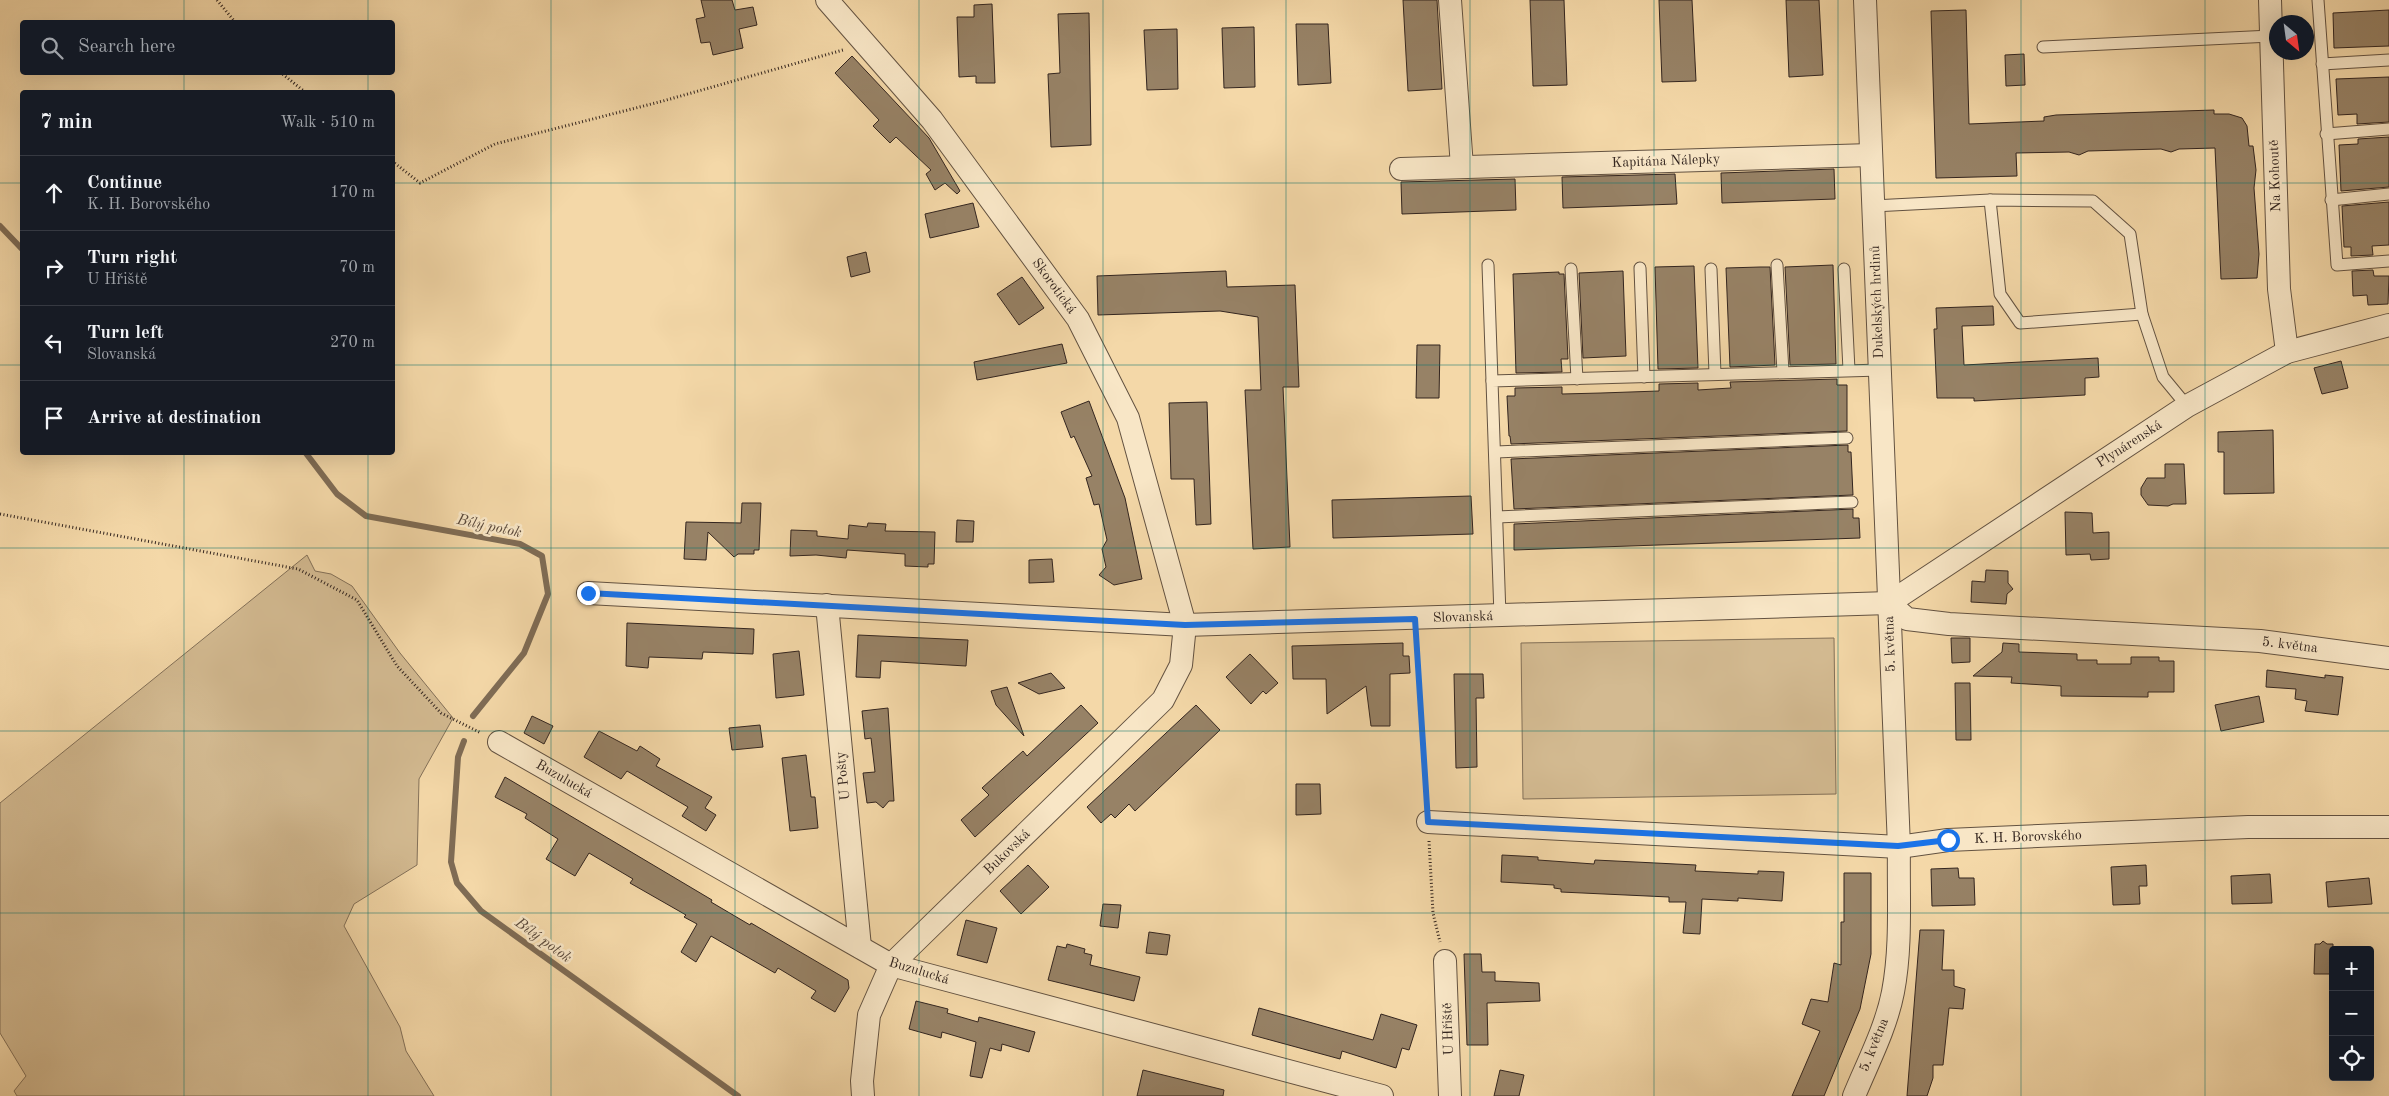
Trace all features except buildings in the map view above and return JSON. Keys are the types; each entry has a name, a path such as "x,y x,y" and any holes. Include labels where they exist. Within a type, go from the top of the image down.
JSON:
{"street":[{"name":"Skorotická","path":"827,0 932,120 1078,319 1128,418 1185,625"},
{"path":"1450,0 1462,166"},
{"name":"Dukelských hrdinů","path":"1865,0 1889,603"},
{"name":"Na Kohoutě","path":"2270,0 2270,15"},
{"name":"Na Kohoutě","path":"2272,60 2279,288 2287,352"},
{"name":"Kapitána Nálepky","path":"1401,169 1871,155"},
{"name":"Plynárenská","path":"1889,603 2187,406 2287,352 2389,325"},
{"name":"Slovanská","path":"588,593 1185,625 1889,603"},
{"name":"5. května","path":"1889,603 1907,620 2260,641 2389,658"},
{"name":"5. května","path":"1854,1096 1885,1021 1893,993 1898,961 1898,846 1889,603"},
{"name":"U Pošty","path":"827,605 860,947"},
{"name":"Bukovská","path":"863,1096 862,1082 870,1015 891,965 1163,700 1181,665 1185,625"},
{"name":"Buzulucká","path":"500,742 891,965 1382,1096"},
{"name":"K. H. Borovského","path":"1428,822 1898,846 1948,840 2238,827 2389,827"},
{"name":"U Hřiště","path":"1445,961 1450,1096"}],"lane":[{"path":"2318,0 2326,134 2337,265 2389,261"},
{"path":"2043,47 2269,36"},
{"path":"2322,64 2389,60"},
{"path":"2326,134 2389,129"},
{"path":"2331,200 2389,194"},
{"path":"1873,206 1990,200 2093,201 2130,234 2142,314 2163,377 2187,406"},
{"path":"1990,200 2000,294 2020,323 2142,314"},
{"path":"1488,264 1496,452 1500,616"},
{"path":"1777,265 1783,372"},
{"path":"1640,268 1644,376"},
{"path":"1571,269 1577,379"},
{"path":"1711,269 1715,374"},
{"path":"1844,269 1849,370"},
{"path":"1492,381 1880,370"},
{"path":"1496,452 1847,438"},
{"path":"1497,517 1852,502"}],"path":[{"path":"217,0 233,20"},
{"path":"395,163 420,183 495,144 663,101 865,44"},
{"path":"284,75 302,90"},
{"path":"0,514 298,569 358,600 396,666 441,713 500,742"},
{"path":"1415,619 1433,913 1445,961"}],"shaded area":[{"path":"307,555 315,571 331,574 352,586 400,653 453,718 419,779 417,865 354,904 344,926 400,1027 406,1051 434,1096 17,1096 14,1091 26,1076 0,1033 0,803"},
{"path":"1834,638 1836,794 1523,799 1521,643"}],"waterway":[{"name":"Bílý potok","path":"0,226 20,247"},
{"name":"Bílý potok","path":"307,455 337,494 366,516 520,544 542,556 548,594 524,653 473,716"},
{"name":"Bílý potok","path":"464,741 458,757 451,862 457,883 481,911 738,1096"}],"route":[{"path":"588,593 1185,625 1415,619 1428,822 1898,846 1948,840"}]}
